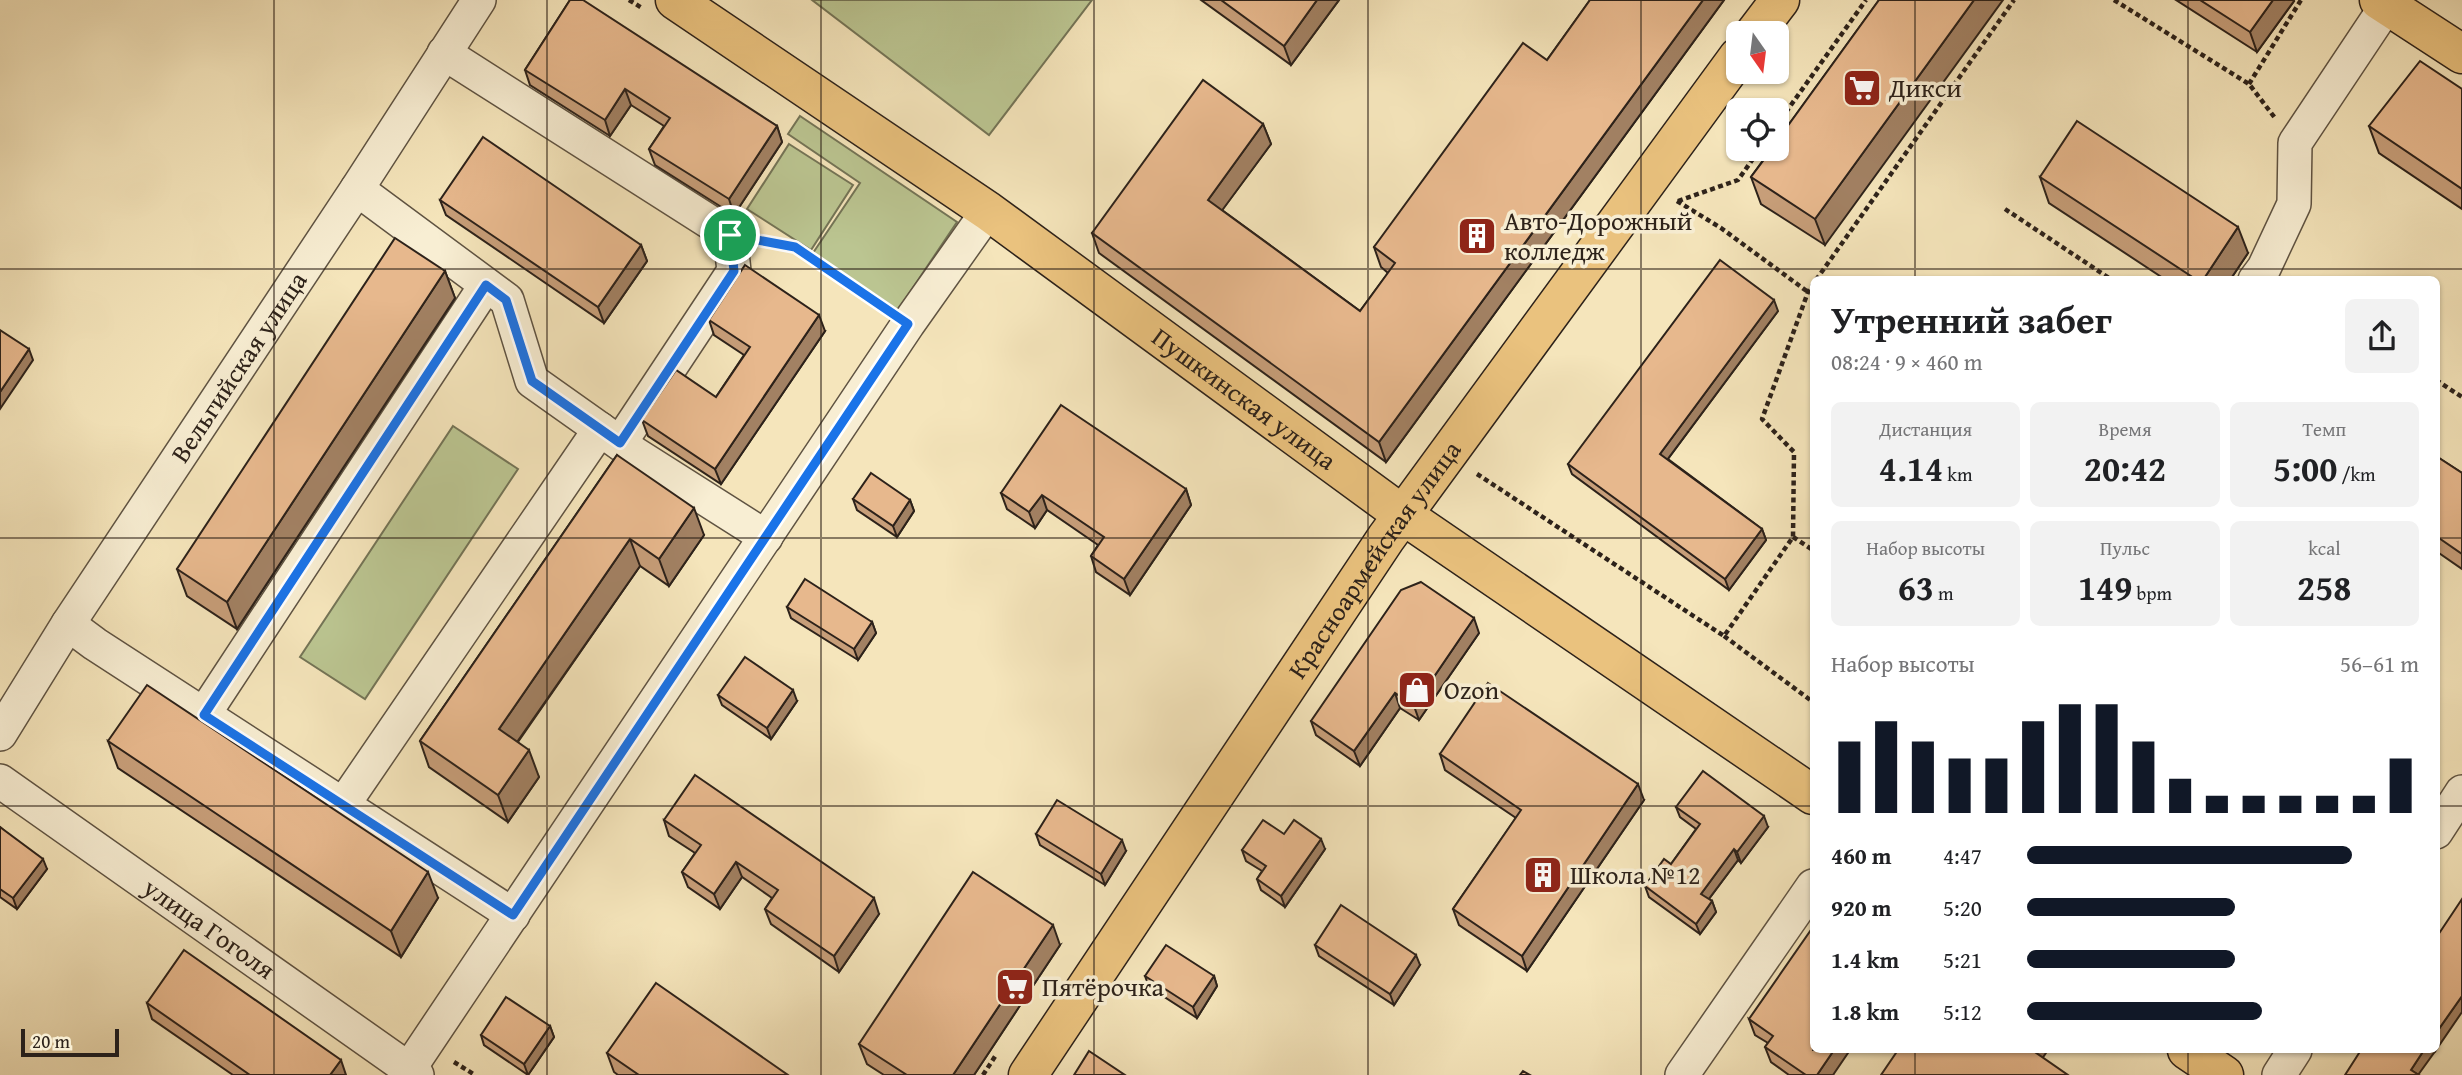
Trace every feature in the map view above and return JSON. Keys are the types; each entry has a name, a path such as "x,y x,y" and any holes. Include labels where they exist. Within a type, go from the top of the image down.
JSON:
{"main road":[{"name":"Пушкинская улица","path":"675,0 988,211 1403,515 1810,792"},
{"path":"1764,21 1780,0"},
{"path":"2383,3 2462,54"},
{"name":"Красноармейская улица","path":"1028,1075 1403,515 1726,73"},
{"path":"2191,1053 2224,1075"}],"street":[{"name":"Вельгийская улица","path":"0,734 68,624 357,190 479,0"},
{"path":"2258,276 2294,204 2295,144 2383,3"},
{"path":"2422,29 2462,28"},
{"path":"343,805 610,436 734,271 730,235 444,54"},
{"path":"357,190 506,300 532,381 610,436 766,537"},
{"path":"410,1073 908,324 988,211"},
{"path":"204,715 486,285"},
{"path":"68,624 513,915"},
{"name":"улица Гоголя","path":"0,781 410,1073"},
{"path":"2440,826 2462,792"},
{"path":"1682,1075 1810,890"},
{"path":"2279,1075 2293,1053"}],"path":[{"path":"1789,109 1866,0"},
{"path":"1819,276 2014,0"},
{"path":"2113,0 2249,84 2295,144"},
{"path":"2249,84 2301,0"},
{"path":"1751,161 1738,180 1677,201 1721,228 1808,292"},
{"path":"2005,209 2106,276"},
{"path":"730,235 795,247 908,324"},
{"path":"1724,636 1793,537 1794,453 1762,419 1810,289"},
{"path":"2440,383 2462,397"},
{"path":"1448,454 1724,636 1810,700"},
{"path":"1793,537 1810,548"}],"green space":[{"path":"812,0 1092,0 989,135"},
{"path":"800,116 957,222 898,310 813,253 860,183 788,134"},
{"path":"789,144 853,185 811,250 747,209"},
{"path":"453,426 518,469 365,699 300,657"}],"building":[{"path":"570,0 583,0 777,126 729,199 649,149 670,118 625,89 605,120 525,70"},
{"path":"1221,0 1317,0 1284,46"},
{"name":"Авто-Дорожный колледж","path":"1590,0 1703,0 1379,442 1092,233 1203,80 1263,124 1208,200 1360,311 1395,263 1374,247 1523,43 1547,60"},
{"path":"1879,0 1974,0 1815,219 1751,177 1763,161 1789,161 1789,124"},
{"path":"2200,0 2273,0 2250,32"},
{"path":"2420,61 2462,89 2462,189 2369,126"},
{"path":"2077,121 2238,227 2206,276 2191,276 2040,177"},
{"path":"483,137 641,245 598,307 440,200"},
{"path":"395,238 445,271 227,602 177,569"},
{"path":"1720,260 1774,300 1660,454 1762,529 1725,579 1568,464"},
{"path":"745,265 819,315 715,469 642,420 676,370 716,397 750,347 709,320"},
{"path":"0,330 29,349 0,392"},
{"path":"1061,405 1186,489 1124,579 1091,556 1104,537 1042,495 1029,512 1001,493"},
{"path":"617,455 694,508 659,559 630,539 499,729 529,750 498,795 420,741"},
{"path":"2440,459 2462,473 2462,554 2440,539"},
{"path":"871,473 910,500 893,526 853,499"},
{"path":"805,579 872,622 854,649 787,607"},
{"path":"1421,582 1474,618 1414,706 1395,693 1354,751 1311,721 1401,590"},
{"path":"745,657 793,690 767,728 718,695"},
{"name":"Школа №12","path":"1488,683 1638,784 1522,956 1453,909 1521,810 1440,754"},
{"path":"147,685 428,872 391,931 108,741"},
{"path":"1703,771 1764,816 1737,852 1734,849 1701,894 1712,901 1696,924 1645,886 1664,859 1671,864 1700,824 1676,807"},
{"path":"695,775 874,898 834,956 765,909 778,890 736,862 714,894 682,872 701,845 664,820"},
{"path":"1057,800 1122,840 1101,874 1036,834"},
{"path":"1263,820 1284,834 1294,820 1321,839 1281,896 1257,879 1266,866 1242,850"},
{"path":"0,827 43,859 13,898 0,889"},
{"path":"973,872 1053,925 953,1075 907,1075 859,1044"},
{"path":"2462,899 2462,996 2440,1027 2440,932"},
{"path":"1341,905 1416,955 1390,994 1315,945"},
{"path":"1810,931 1810,1053 1832,1053 1817,1075 1806,1075 1765,1047 1773,1036 1749,1019"},
{"path":"1166,945 1214,976 1193,1007 1145,976"},
{"path":"184,950 341,1060 330,1075 250,1075 147,1003"},
{"path":"656,983 788,1075 639,1075 607,1053"},
{"path":"506,997 550,1026 524,1064 481,1035"},
{"path":"1089,1051 1125,1075 1074,1075"},
{"path":"1896,1053 2036,1053 2068,1075 1881,1075"},
{"path":"2359,1053 2422,1053 2411,1070 2419,1075 2345,1075"}],"place":[{"name":"Дикси","path":"1862,88"},
{"name":"Авто-Дорожный колледж","path":"1477,236"},
{"name":"Ozon","path":"1417,690"},
{"name":"Школа №12","path":"1543,875"},
{"name":"Пятёрочка","path":"1015,987"}],"route":[{"path":"730,235 795,247 908,324 513,915 204,715 486,285 506,300 532,381 620,443 734,271 730,235"}]}
